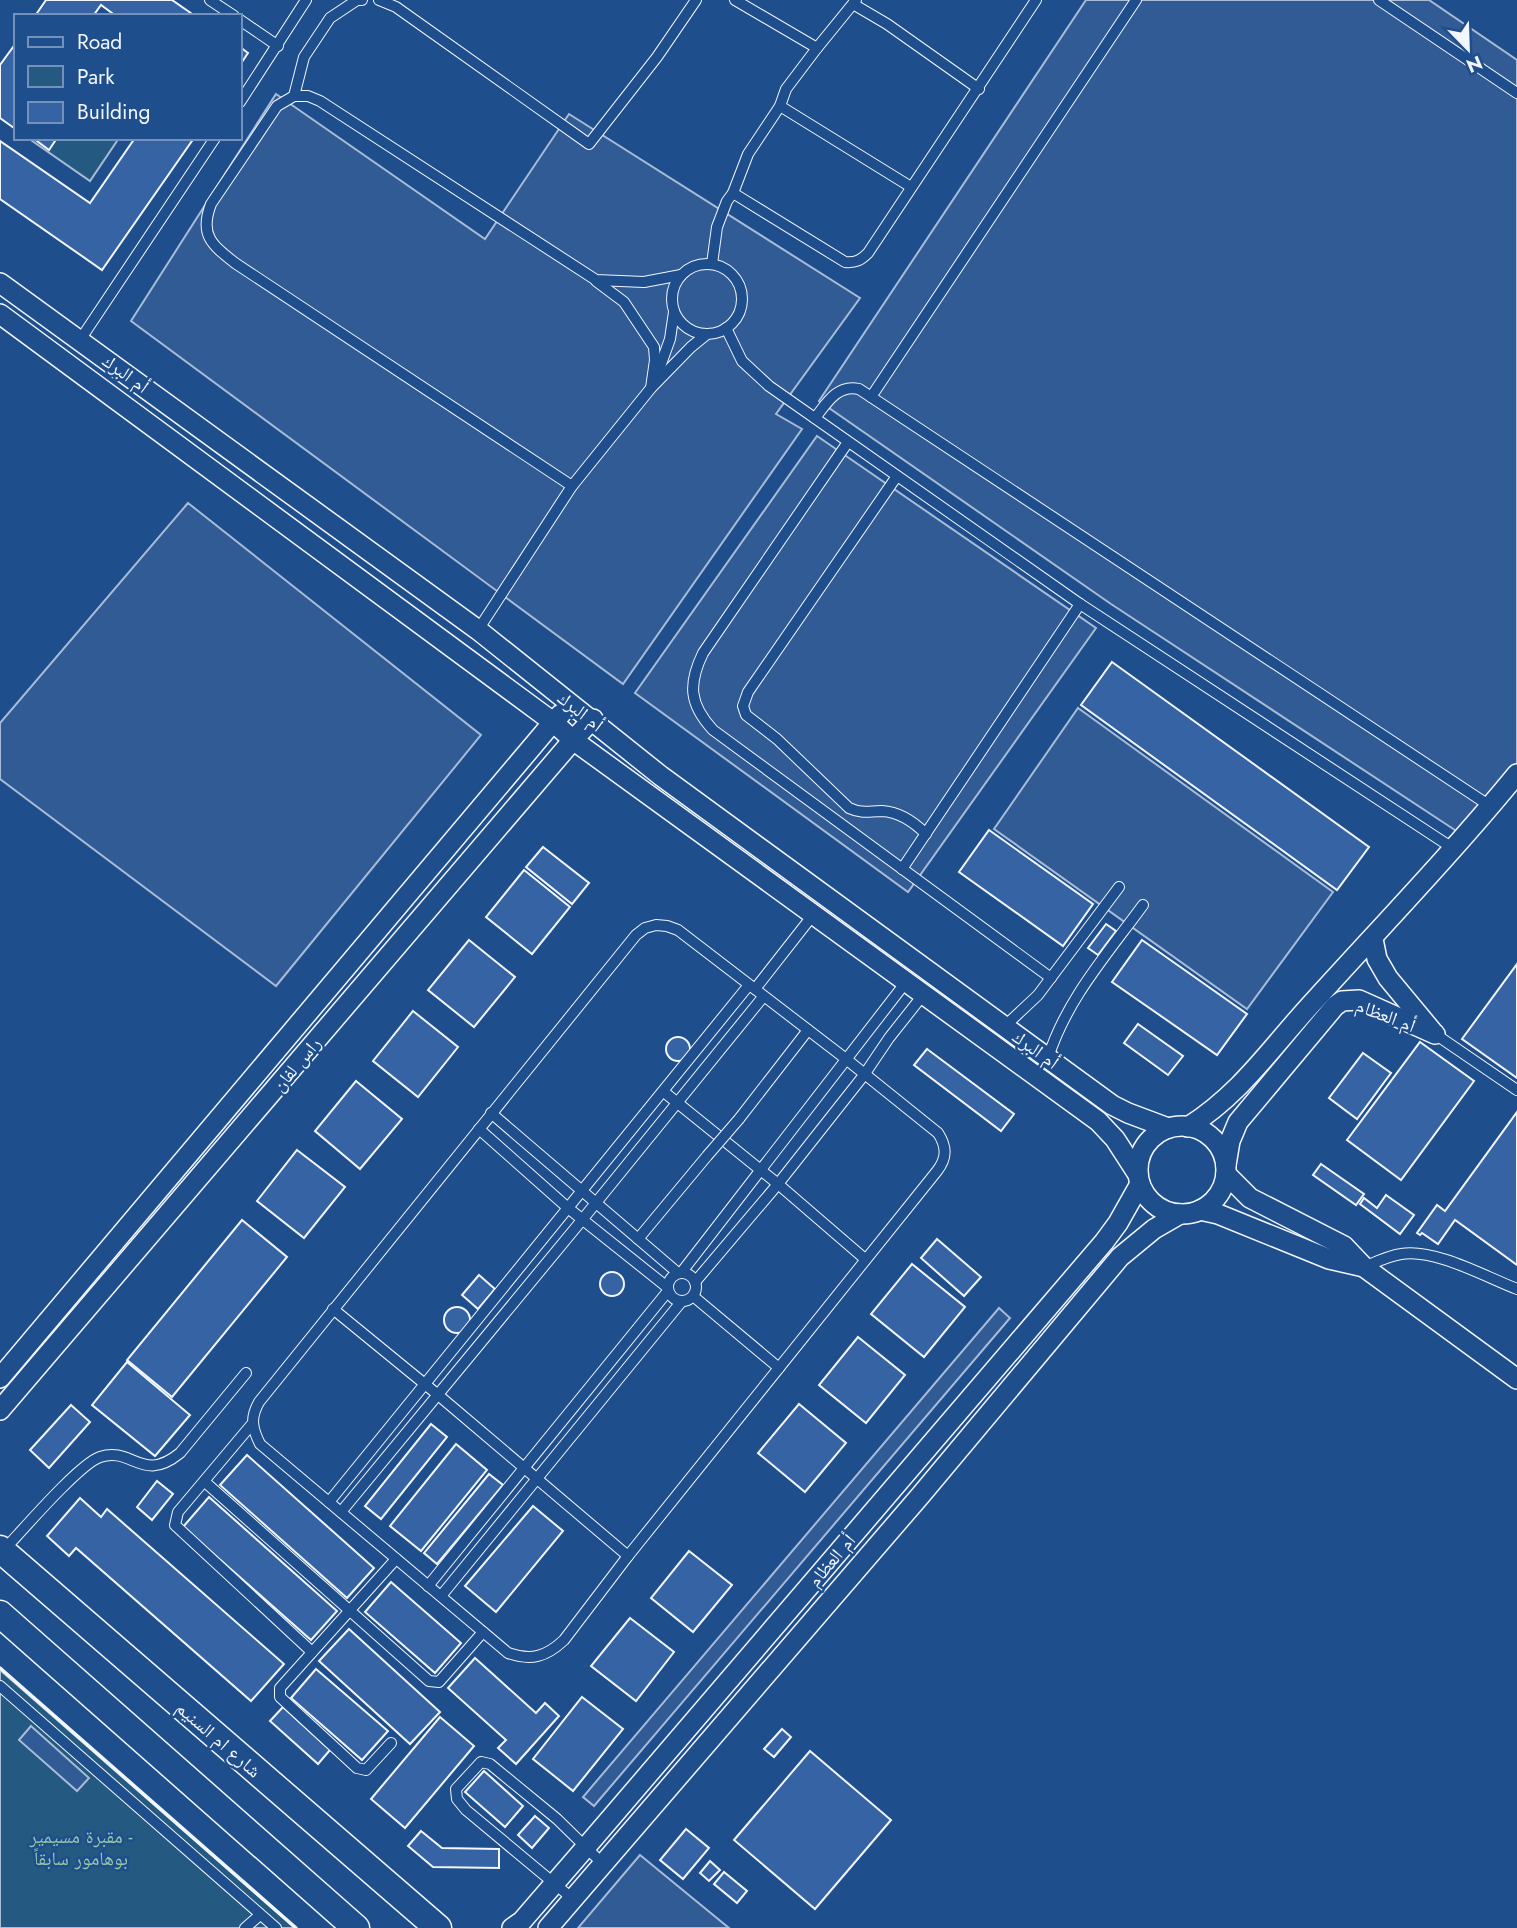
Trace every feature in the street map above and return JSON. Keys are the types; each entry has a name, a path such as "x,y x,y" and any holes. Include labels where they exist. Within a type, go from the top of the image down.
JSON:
{"main road":[{"name":"شارع ام السنيم","path":"1,1550 438,1928"},
{"path":"0,1614 356,1928"}],"street":[{"name":"أم البرك","path":"0,283 478,630 662,776 1112,1105 1128,1113 1178,1128"},
{"name":"أم البرك","path":"0,314 553,722 573,740 1098,1121 1115,1139 1139,1178"},
{"name":"راس لفان","path":"0,1378 553,722 573,704"},
{"name":"راس لفان","path":"0,1410 593,719"},
{"path":"1364,1267 1329,1259 1218,1214 1200,1210 1180,1214 1167,1212 1146,1196 1139,1178 1140,1154 1152,1138 1178,1128 1222,1103 1260,1066 1315,1000 1454,849 1517,774"},
{"path":"648,795 651,783 662,776"},
{"name":"أم العظام","path":"1373,939 1377,959 1388,978 1435,1034"},
{"name":"أم العظام","path":"1226,1170 1230,1141 1238,1122 1335,1006 1342,1002 1359,1000 1435,1034"},
{"path":"1178,1128 1199,1130 1217,1144 1226,1170 1250,1198 1344,1246 1364,1267 1517,1379"},
{"path":"1200,1210 1220,1192 1226,1170"},
{"name":"أم العظام","path":"512,1928 522,1921 555,1883 1104,1242 1118,1223 1139,1178"},
{"name":"أم العظام","path":"548,1928 920,1496 1120,1257 1154,1229 1180,1214"},
{"path":"900,1479 920,1496"}],"lane":[{"path":"211,0 231,14"},
{"path":"242,99 306,0"},
{"path":"294,96 304,57 330,18 362,0"},
{"path":"379,0 396,6 589,144 657,57 696,0"},
{"path":"735,0 817,48"},
{"path":"733,193 834,257 854,263 868,253 1036,0"},
{"path":"871,397 1136,0"},
{"path":"1379,0 1517,93"},
{"path":"712,264 717,227 748,154 780,106 786,89 855,2 979,89"},
{"path":"242,21 278,46"},
{"path":"572,486 215,247 206,232 205,218 211,204 277,106 294,96 308,96 320,101 596,280 624,302 654,347 651,388"},
{"path":"780,106 911,187"},
{"path":"80,340 214,140"},
{"path":"478,630 572,486 651,388 691,346 707,334 726,328 735,321 742,296 737,280 724,268 700,264 681,275 672,289 671,301 680,322 688,329 707,334"},
{"path":"596,280 644,282 681,275"},
{"path":"651,388 670,338 674,312"},
{"path":"726,328 742,361 769,386 1080,604 1454,849"},
{"path":"815,418 830,399 842,390 852,387 871,397 1490,806"},
{"path":"848,442 703,653 695,670 694,700 698,712 713,730 1051,978"},
{"path":"897,476 748,692 743,706 746,715 777,739 849,808 861,813 882,811 904,816 926,834"},
{"path":"902,869 1080,604"},
{"path":"1004,1026 1038,995 1119,887"},
{"path":"1048,1058 1055,1035 1071,1004 1143,905"},
{"path":"341,1512 677,1102 813,915"},
{"path":"656,925 678,930 808,1030 938,1133 946,1152 943,1163 628,1556 564,1640 553,1651 538,1657 523,1658 508,1653 260,1444 252,1424 253,1412 491,1113 636,935 645,928 656,925"},
{"path":"428,1586 667,1289 670,1278 680,1273 906,982"},
{"path":"329,1502 664,1092 756,990"},
{"path":"695,1282 778,1184 864,1075 922,995"},
{"path":"638,1240 739,1119 808,1030"},
{"path":"1435,1034 1517,1090"},
{"path":"664,1092 865,1259"},
{"path":"441,1597 682,1301 693,1296 696,1289 695,1282 689,1275 680,1273 638,1240 491,1113"},
{"path":"479,1129 582,1220 667,1289 673,1299 682,1301"},
{"path":"1364,1267 1400,1254 1414,1253 1435,1257 1517,1289"},
{"path":"693,1296 779,1368"},
{"path":"333,1309 628,1556"},
{"path":"1,1550 92,1460 113,1455 148,1466 170,1460 246,1373"},
{"path":"252,1424 178,1513 175,1521 178,1530 312,1652"},
{"path":"205,1482 432,1683 439,1682 482,1632"},
{"path":"391,1743 366,1770 357,1768 280,1697 280,1688 396,1559"},
{"path":"0,1686 276,1928"},
{"path":"573,1899 466,1810 457,1799 456,1789 472,1769 481,1762 490,1764 557,1819 603,1864"},
{"path":"244,1928 260,1914"}],"green space":[{"path":"31,140 118,140 90,181"},
{"name":"مقبرة مسيمير - بوهامور سابقاً","path":"0,1670 295,1928 0,1928"}],"shaded area":[{"path":"1086,0 1429,0 1517,60 1517,766 1461,834 1111,604 819,401"},
{"path":"276,94 485,239 569,114 860,298 776,414 802,429 623,684 131,321"},
{"path":"817,436 1096,628 908,892 635,693"},
{"path":"188,503 481,735 276,986 0,779 0,723"},
{"path":"1078,708 1333,892 1247,1009 994,829"},
{"path":"999,1308 1010,1318 594,1806 583,1797"},
{"path":"31,1726 89,1778 77,1791 19,1740"},
{"path":"640,1855 729,1928 578,1928"}],"building":[{"path":"46,0 172,0 192,14 113,14 101,5 94,14 36,14"},
{"path":"14,46 14,128 0,118 0,65"},
{"path":"242,48 248,53 242,62"},
{"path":"38,140 56,140 49,150"},
{"path":"134,140 193,140 102,270 0,199 0,141 90,203"},
{"path":"1112,662 1369,847 1337,890 1081,705"},
{"path":"989,830 1093,904 1063,946 959,872"},
{"path":"543,847 589,883 572,904 526,867"},
{"path":"524,870 570,907 532,954 486,917"},
{"path":"1106,924 1116,931 1098,955 1088,948"},
{"path":"469,940 515,977 474,1027 428,990"},
{"path":"1142,940 1247,1014 1217,1055 1112,982"},
{"path":"1517,964 1517,1078 1462,1039"},
{"path":"413,1011 458,1047 418,1097 373,1061"},
{"path":"1138,1024 1183,1056 1168,1075 1124,1043"},
{"path":"678,1037 689,1044 690,1049 683,1060 678,1061 667,1054 666,1049 673,1038"},
{"path":"1420,1042 1474,1081 1401,1180 1347,1140"},
{"path":"927,1049 1014,1114 1001,1131 914,1065"},
{"path":"1363,1053 1391,1073 1357,1119 1329,1098"},
{"path":"356,1081 402,1119 360,1169 315,1131"},
{"path":"1517,1112 1517,1265 1455,1220 1438,1244 1422,1233 1417,1233 1437,1205 1445,1211"},
{"path":"297,1150 345,1187 304,1238 257,1201"},
{"path":"1321,1164 1364,1194 1356,1205 1313,1175"},
{"path":"1386,1195 1414,1215 1400,1234 1360,1204 1364,1198 1377,1208"},
{"path":"242,1220 287,1257 172,1397 127,1360"},
{"path":"937,1239 981,1277 964,1296 921,1258"},
{"path":"912,1264 965,1307 924,1357 871,1314"},
{"path":"612,1272 621,1275 624,1284 621,1293 612,1296 603,1293 600,1284 603,1275"},
{"path":"479,1275 495,1289 478,1309 462,1295"},
{"path":"457,1307 466,1311 470,1320 466,1329 457,1333 448,1329 444,1320 448,1311"},
{"path":"858,1337 905,1375 866,1423 819,1385"},
{"path":"127,1362 190,1415 155,1456 92,1405"},
{"path":"799,1404 846,1443 805,1492 758,1453"},
{"path":"71,1405 90,1422 49,1468 30,1450"},
{"path":"431,1424 447,1437 381,1519 365,1506"},
{"path":"456,1444 487,1470 421,1551 390,1526"},
{"path":"247,1455 374,1568 347,1598 220,1485"},
{"path":"489,1474 503,1485 437,1564 424,1553"},
{"path":"157,1481 173,1494 152,1520 137,1507"},
{"path":"209,1497 337,1611 311,1640 183,1527"},
{"path":"80,1498 101,1517 107,1509 284,1664 251,1701 76,1548 69,1556 47,1536"},
{"path":"533,1506 563,1531 496,1612 465,1586"},
{"path":"689,1551 732,1585 693,1632 651,1598"},
{"path":"391,1582 461,1643 435,1673 365,1612"},
{"path":"630,1618 674,1652 636,1701 591,1666"},
{"path":"349,1629 440,1712 410,1744 319,1661"},
{"path":"475,1658 536,1713 545,1703 559,1716 516,1764 498,1748 506,1740 448,1688"},
{"path":"316,1669 388,1731 362,1760 291,1698"},
{"path":"582,1697 623,1729 573,1791 533,1759"},
{"path":"283,1707 330,1750 318,1764 270,1721"},
{"path":"440,1717 474,1746 405,1828 371,1799"},
{"path":"782,1729 791,1737 774,1757 764,1749"},
{"path":"810,1751 891,1820 815,1909 734,1840"},
{"path":"484,1771 523,1806 505,1827 465,1792"},
{"path":"535,1816 549,1828 532,1848 518,1835"},
{"path":"686,1829 709,1848 683,1879 660,1860"},
{"path":"421,1831 442,1848 499,1849 499,1868 433,1867 408,1846"},
{"path":"710,1861 720,1870 709,1881 700,1873"},
{"path":"724,1872 747,1891 737,1903 714,1884"}],"wall":[{"path":"0,1668 296,1928"}]}
